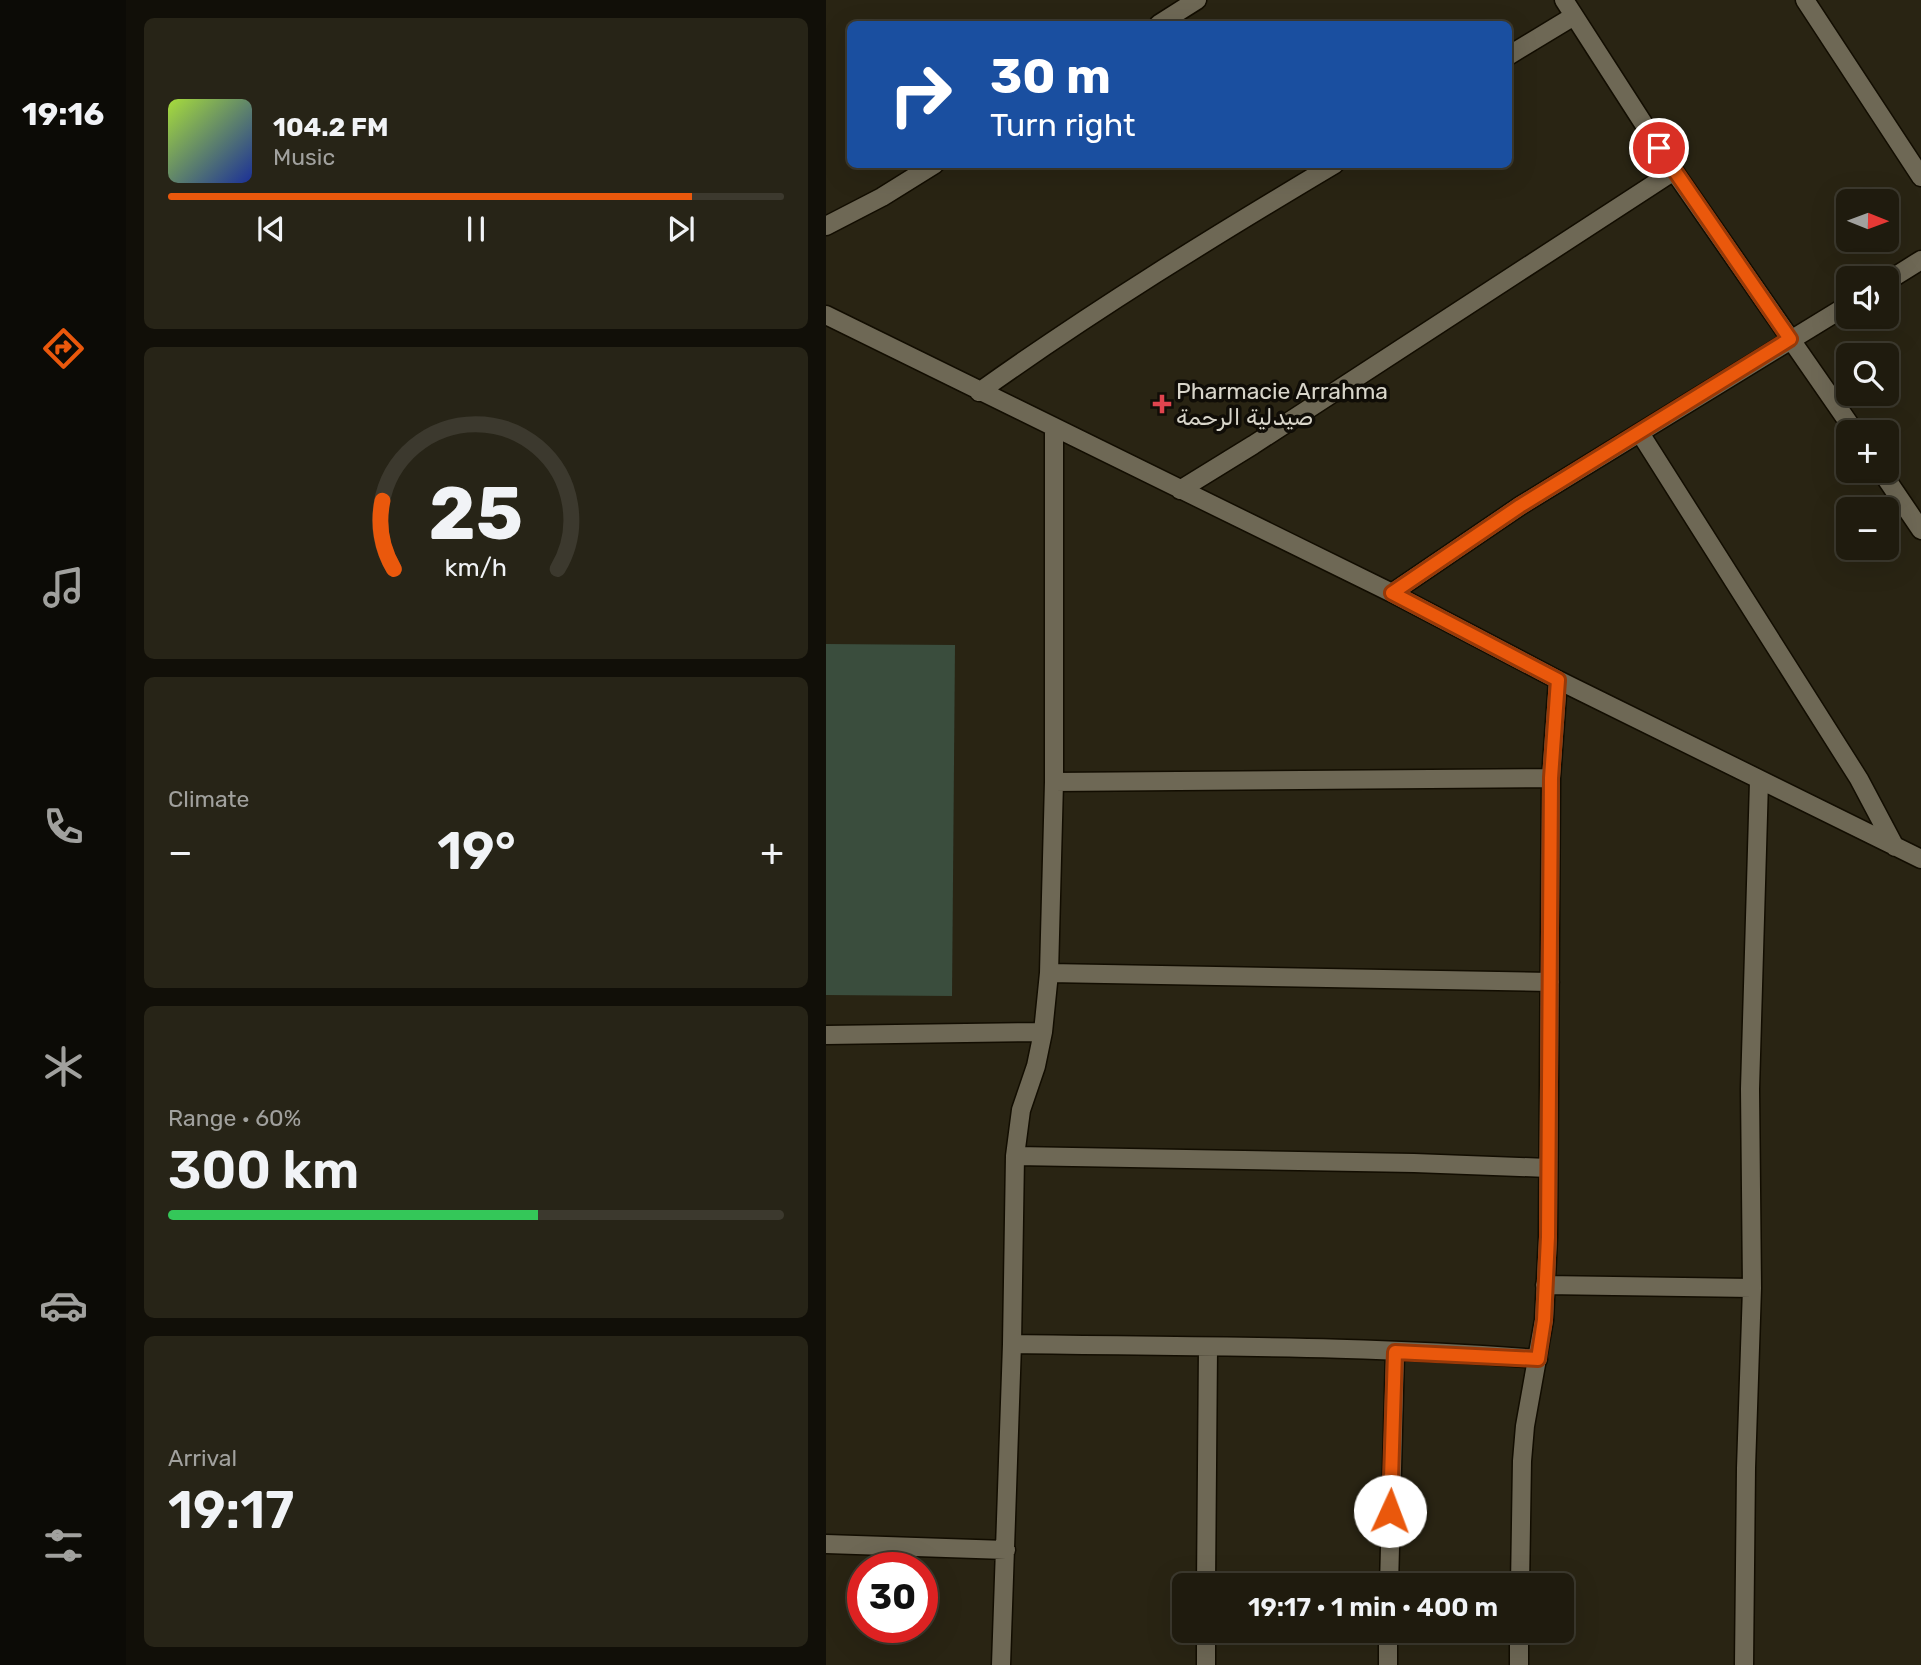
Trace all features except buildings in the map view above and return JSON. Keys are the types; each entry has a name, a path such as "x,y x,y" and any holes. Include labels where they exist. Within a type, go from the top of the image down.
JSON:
{"street":[{"path":"1164,21 1197,0"},
{"path":"1564,0 1674,171 1847,420"},
{"path":"1805,0 1921,177"},
{"path":"1512,53 1574,16"},
{"path":"826,226 883,197 929,168"},
{"path":"979,392 1145,280 1328,168"},
{"path":"1180,490 1674,171"},
{"path":"1899,274 1921,260"},
{"path":"1392,593 1520,506 1836,311"},
{"path":"826,315 1392,593 1558,680 1921,859"},
{"path":"1001,1665 1012,1344 1014,1156 1021,1110 1036,1066 1043,1032 1049,973 1054,782 1054,429"},
{"path":"1640,433 1859,779 1895,847"},
{"path":"1889,483 1921,530"},
{"path":"1520,1573 1525,1426 1538,1359 1545,1285 1551,778 1558,680"},
{"path":"1054,782 1551,778"},
{"path":"1744,1665 1746,1468 1752,1288 1750,1089 1759,781"},
{"path":"1049,973 1550,982"},
{"path":"826,1035 1043,1032"},
{"path":"1014,1156 1548,1168"},
{"path":"1545,1285 1752,1288"},
{"path":"1012,1344 1395,1352 1538,1359"},
{"path":"1206,1573 1208,1348"},
{"path":"1389,1573 1395,1352"},
{"path":"826,1544 1006,1550"},
{"path":"1206,1643 1206,1665"},
{"path":"1388,1643 1388,1665"},
{"path":"1519,1643 1519,1665"}],"green space":[{"path":"826,644 955,645 952,996 826,995"}],"place":[{"name":"Pharmacie Arrahma صيدلية الرحمة","path":"1162,404"}],"route":[{"path":"1390,1511 1395,1352 1482,1354 1538,1359 1544,1320 1548,1237 1551,778 1558,680 1392,593 1520,506 1790,339 1659,148"}]}
